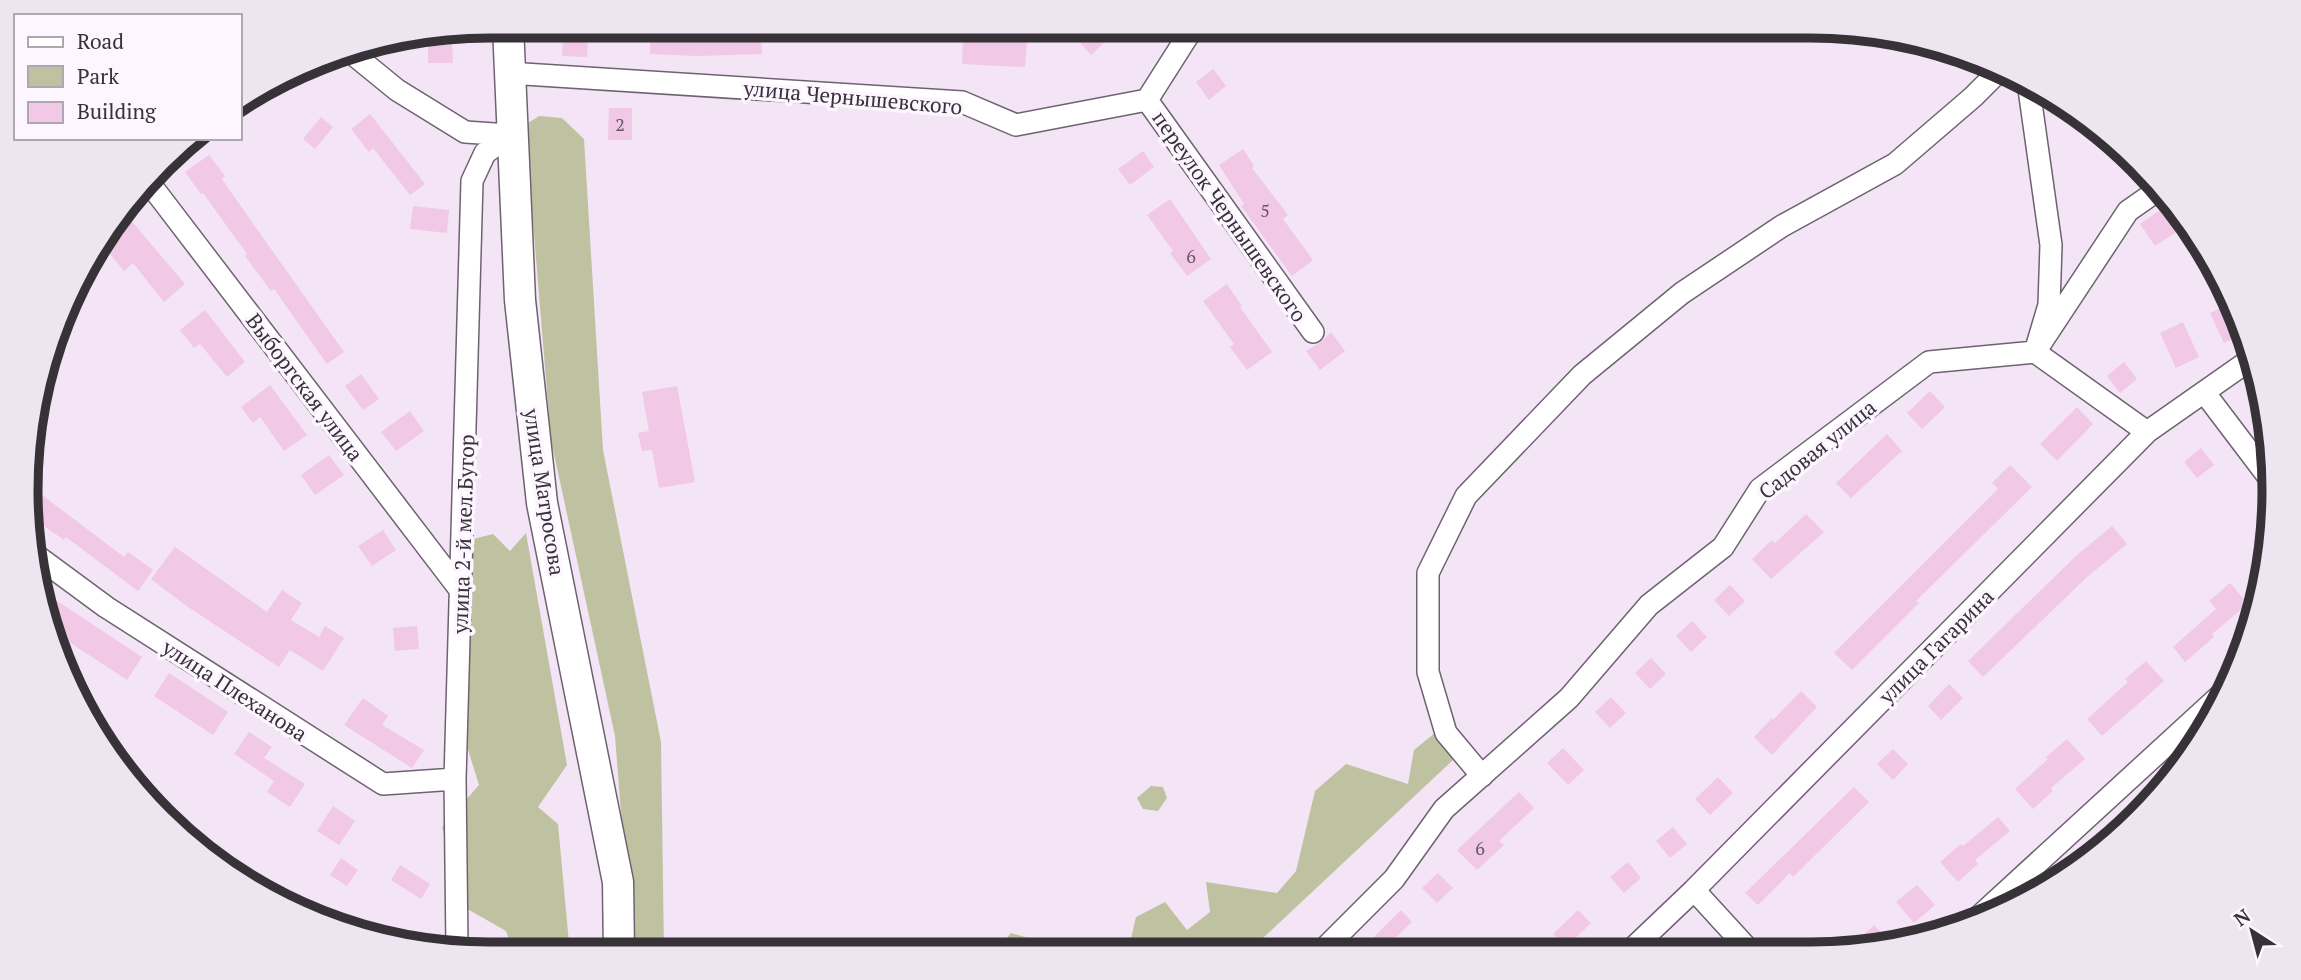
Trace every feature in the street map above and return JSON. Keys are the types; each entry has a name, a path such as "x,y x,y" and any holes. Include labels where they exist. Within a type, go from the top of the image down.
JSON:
{"main road":[{"name":"улица Матросова","path":"508,38 520,300 542,503 618,882 619,942"}],"street":[{"path":"1147,100 1186,38"},
{"path":"358,58 397,90 465,132 511,135"},
{"name":"улица Чернышевского","path":"508,73 962,102 1016,125 1147,100"},
{"path":"1482,776 1446,733 1428,672 1428,573 1466,496 1582,375 1672,301 1782,226 1895,164 1993,77"},
{"path":"2030,95 2050,245 2049,305 2035,352"},
{"name":"переулок Чернышевского","path":"1147,100 1313,332"},
{"name":"улица 2-й мел.Бугор","path":"457,941 455,779 472,181 485,153 511,135"},
{"name":"Выборгская улица","path":"154,189 461,591"},
{"path":"2035,352 2128,211 2152,194"},
{"path":"2035,352 2147,432"},
{"name":"Садовая улица","path":"1331,942 1394,879 1444,809 1569,698 1649,606 1723,547 1760,489 1929,362 2035,352"},
{"name":"улица Гагарина","path":"1639,942 2147,432 2244,364"},
{"path":"2204,391 2262,468"},
{"name":"улица Плеханова","path":"44,561 106,607 383,784 455,779"},
{"path":"1995,902 2206,708"},
{"path":"1694,890 1742,942"}],"green space":[{"path":"539,116 562,118 584,139 603,450 661,742 664,942 631,942 615,736 551,440 525,125"},
{"path":"526,533 567,765 538,807 558,824 569,942 510,942 506,931 464,907 442,827 479,785 465,740 473,539 493,534 510,551"},
{"path":"1436,732 1453,760 1259,942 1130,942 1136,917 1165,902 1187,930 1210,912 1206,882 1277,893 1296,871 1315,791 1346,764 1408,784 1414,750"},
{"path":"1151,786 1163,787 1167,798 1158,811 1143,809 1137,798"},
{"path":"1011,933 1029,938 1029,942 1003,942"}],"building":[{"path":"650,38 676,38 676,42 761,41 762,54 697,56 650,54"},
{"path":"963,38 1010,38 1010,41 1027,41 1025,67 962,64"},
{"path":"1076,38 1109,38 1091,55"},
{"path":"563,39 588,40 587,57 562,56"},
{"path":"452,42 453,63 428,63 428,43"},
{"path":"1213,69 1226,86 1209,100 1196,82"},
{"path":"609,108 632,108 632,140 608,140"},
{"path":"370,114 425,184 410,195 373,148 369,152 351,129"},
{"path":"321,117 333,127 315,149 303,139"},
{"path":"1243,149 1254,166 1252,168 1288,215 1283,219 1313,260 1292,276 1241,206 1244,204 1219,165"},
{"path":"1143,151 1154,167 1130,185 1118,169"},
{"path":"209,155 225,176 222,179 344,352 327,364 185,172"},
{"path":"1170,199 1211,259 1187,276 1147,215"},
{"path":"413,206 449,210 447,233 410,229"},
{"path":"2163,208 2178,231 2155,246 2140,224"},
{"path":"129,219 185,284 164,302 133,263 124,271 107,251"},
{"path":"1227,284 1272,352 1247,370 1230,347 1234,344 1203,301"},
{"path":"2223,307 2236,337 2224,343 2210,313"},
{"path":"205,310 245,362 227,377 200,344 194,348 180,330"},
{"path":"2183,322 2199,357 2176,368 2160,333"},
{"path":"1331,332 1345,351 1320,370 1306,351"},
{"path":"2124,362 2137,379 2120,393 2107,376"},
{"path":"361,374 379,399 363,410 345,386"},
{"path":"270,385 307,435 284,451 260,417 253,423 241,407"},
{"path":"677,386 695,482 659,488 652,450 642,451 638,433 649,431 642,392"},
{"path":"1930,391 1945,407 1922,429 1907,413"},
{"path":"2077,407 2093,424 2057,461 2040,444"},
{"path":"410,411 424,431 396,451 381,432"},
{"path":"1887,434 1902,451 1851,498 1836,483"},
{"path":"2201,448 2214,465 2197,478 2184,462"},
{"path":"329,455 344,475 315,495 301,475"},
{"path":"2010,465 2032,487 1916,601 1919,603 1852,670 1834,653 1998,489 1992,483"},
{"path":"38,492 124,557 128,552 153,570 138,591 66,537 64,540 39,523"},
{"path":"1806,514 1824,532 1771,579 1752,559 1772,540 1775,543"},
{"path":"2112,526 2127,544 2087,577 1983,677 1968,661 2077,555"},
{"path":"383,530 396,550 372,566 358,546"},
{"path":"175,547 267,612 282,590 302,603 291,620 319,637 325,626 344,638 323,671 290,650 279,667 185,605 151,579"},
{"path":"2230,583 2248,604 2212,634 2214,637 2185,662 2173,647 2216,609 2209,601"},
{"path":"1730,585 1745,601 1729,616 1714,600"},
{"path":"52,597 142,657 127,680 63,638"},
{"path":"1692,621 1707,637 1691,652 1676,636"},
{"path":"417,626 419,649 395,651 393,628"},
{"path":"1651,658 1666,674 1650,689 1635,673"},
{"path":"2146,661 2164,681 2102,736 2087,719 2128,682 2125,679"},
{"path":"169,673 228,712 213,735 154,696"},
{"path":"1949,684 1963,698 1941,720 1928,706"},
{"path":"1801,691 1817,707 1772,755 1754,737"},
{"path":"1611,697 1626,713 1610,728 1595,712"},
{"path":"363,698 388,716 382,725 424,750 412,768 344,725"},
{"path":"249,732 272,747 264,758 305,784 290,807 267,792 274,781 234,754"},
{"path":"2067,739 2085,759 2051,788 2053,791 2033,809 2015,789"},
{"path":"1563,748 1584,770 1568,785 1547,763"},
{"path":"1893,749 1908,764 1893,780 1877,764"},
{"path":"1718,777 1733,793 1710,815 1695,799"},
{"path":"1854,787 1869,802 1793,877 1790,873 1758,905 1745,893"},
{"path":"1519,792 1534,808 1499,841 1504,845 1477,870 1457,850"},
{"path":"333,806 355,821 339,845 317,831"},
{"path":"1998,817 2010,831 1975,860 1978,864 1958,882 1940,862"},
{"path":"1673,827 1687,844 1670,858 1656,841"},
{"path":"341,858 358,870 347,886 330,875"},
{"path":"1628,862 1641,878 1624,893 1610,877"},
{"path":"400,865 430,884 421,899 391,880"},
{"path":"1438,873 1453,888 1437,903 1422,888"},
{"path":"1917,885 1935,905 1914,923 1896,902"},
{"path":"1401,910 1412,922 1391,942 1369,942"},
{"path":"1578,910 1591,923 1571,942 1561,942 1553,934"},
{"path":"1874,925 1884,936 1870,938 1859,939"}]}
